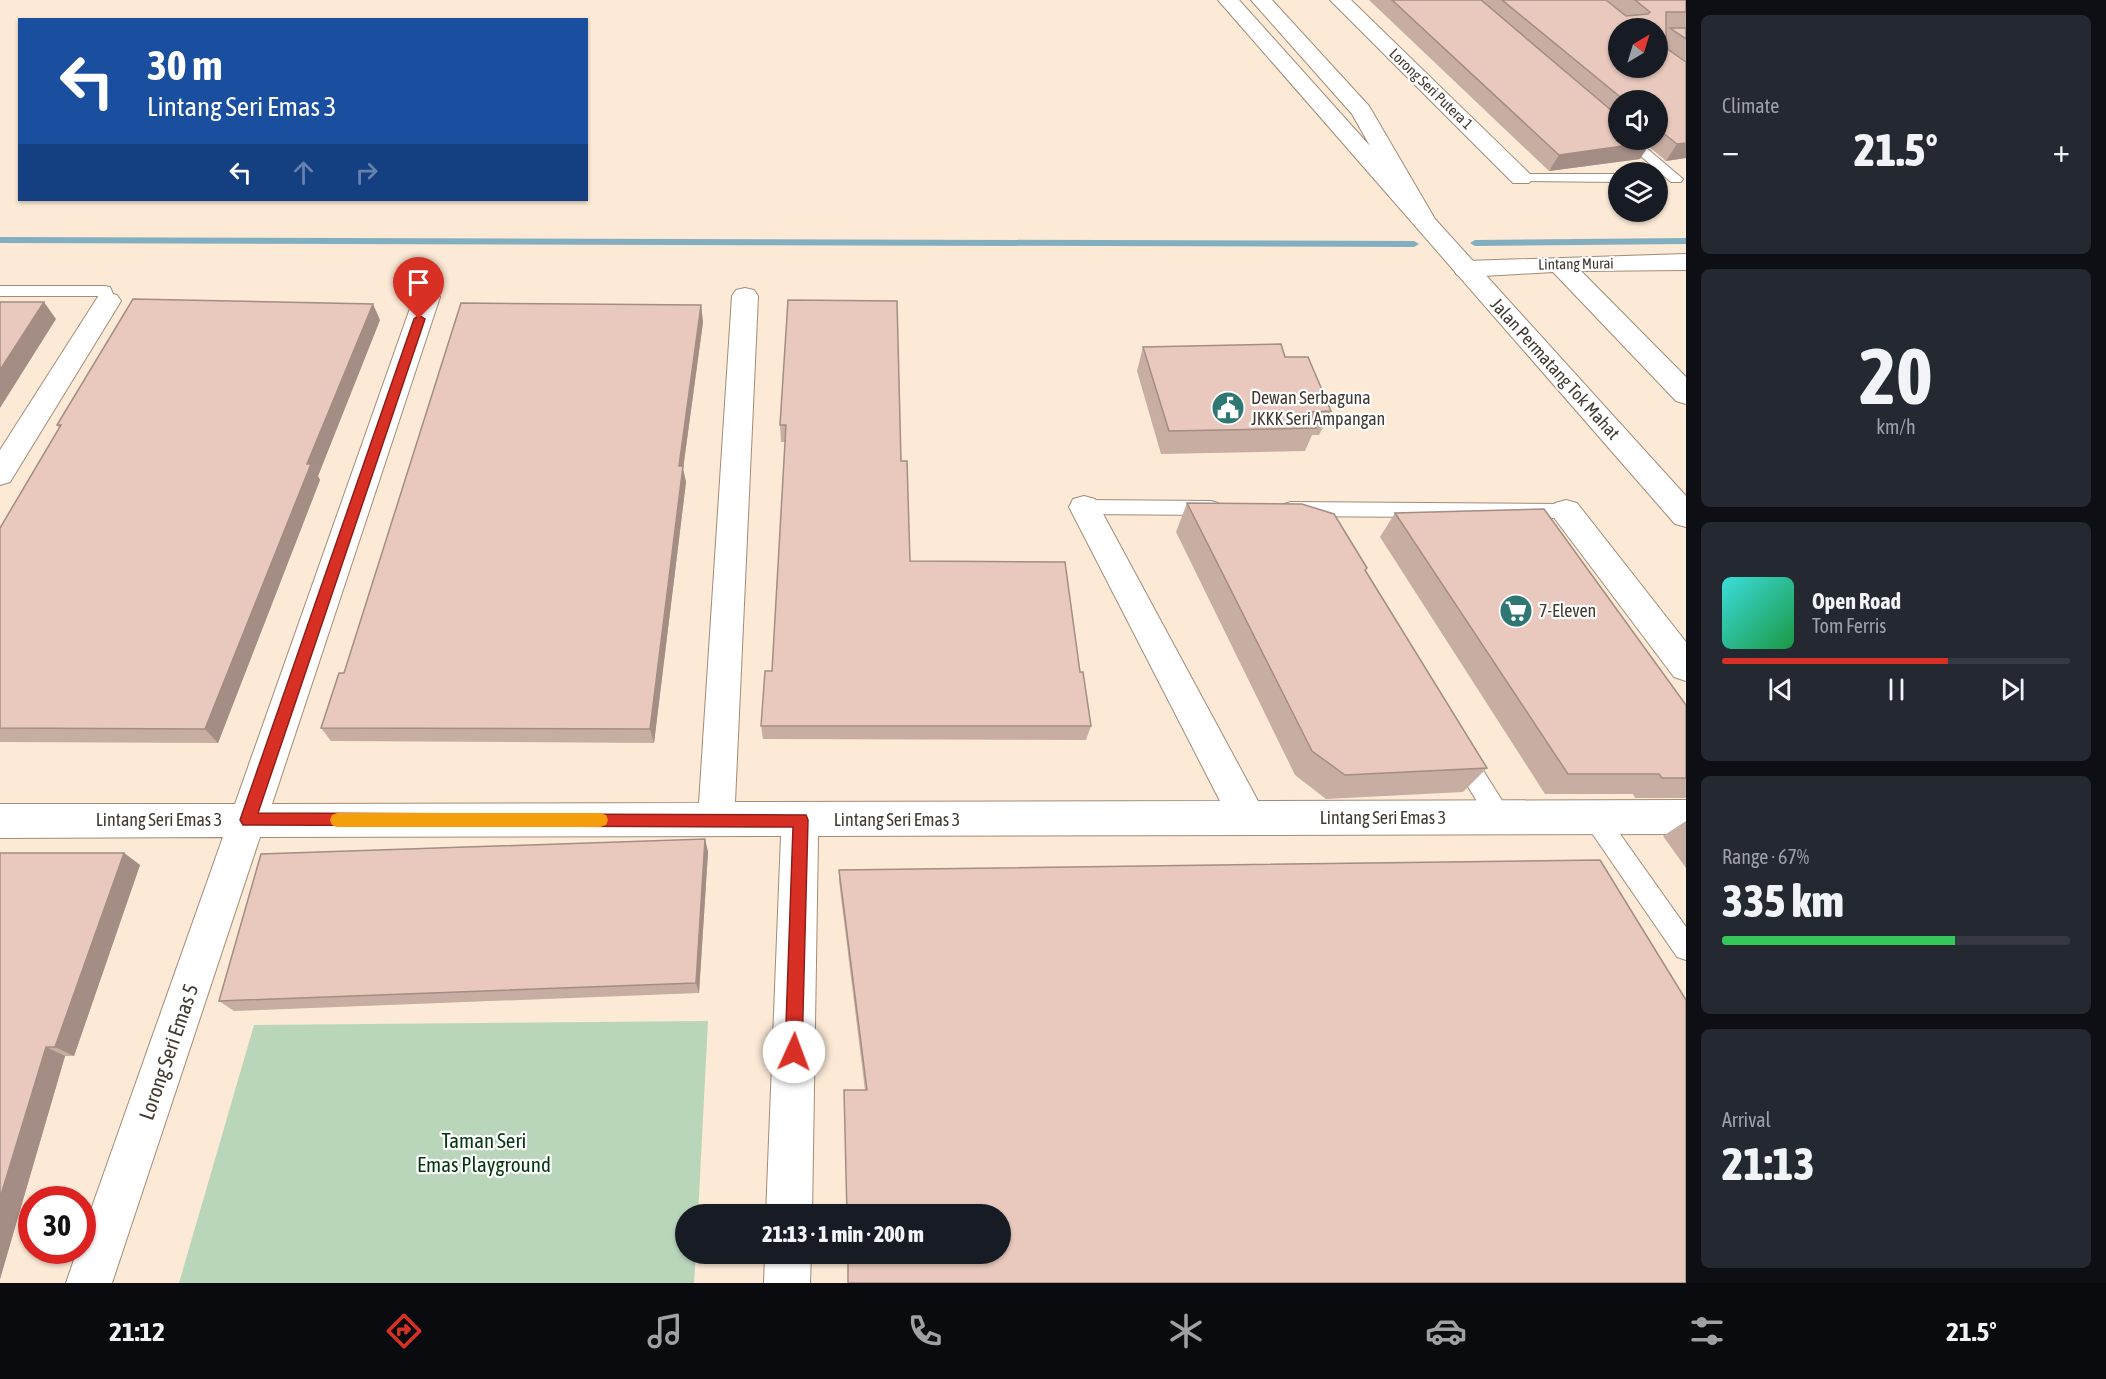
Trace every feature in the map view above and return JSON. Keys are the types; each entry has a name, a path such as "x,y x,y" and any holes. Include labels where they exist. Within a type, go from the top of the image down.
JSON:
{"street":[{"name":"Jalan Permatang Tok Mahat","path":"1228,0 1686,516"},
{"name":"Jalan Permatang Tok Mahat","path":"1261,0 1362,111 1425,222"},
{"name":"Lorong Seri Putera 1","path":"1340,0 1521,177"},
{"name":"Lintang Murai","path":"1466,269 1560,264 1686,262"},
{"path":"1560,264 1686,394"},
{"path":"716,819 745,296"},
{"name":"Lorong Seri Emas 5","path":"90,1283 427,297"},
{"path":"0,474 108,301"},
{"path":"1084,507 1248,818"},
{"path":"1566,511 1686,667"},
{"name":"Lintang Seri Emas 3","path":"0,821 1686,818"},
{"path":"789,1204 800,820"},
{"path":"787,1283 788,1264"}],"lane":[{"path":"1643,150 1681,178"},
{"path":"1521,177 1608,178"},
{"path":"0,291 104,291 108,301"},
{"path":"1084,507 1227,508"},
{"path":"1274,509 1566,511"},
{"path":"1310,509 1322,529"},
{"path":"1451,738 1500,818"},
{"path":"1595,818 1686,948"}],"green space":[{"name":"Taman Seri Emas Playground","path":"708,1021 699,1204 675,1204 675,1264 695,1264 694,1283 179,1283 254,1025"}],"building":[{"path":"1392,0 1481,0 1608,108 1608,148 1559,155"},
{"path":"1502,0 1606,0 1626,16 1650,12 1635,0 1686,0 1686,12 1666,12 1666,18 1608,18 1608,78 1668,78 1668,49 1686,62 1686,143 1677,144 1668,137 1668,90 1612,90"},
{"path":"1670,28 1686,28 1686,39"},
{"path":"133,299 373,304 307,464 311,464 205,729 0,728 0,528 61,425 57,425"},
{"path":"788,300 897,301 901,461 907,461 910,561 1065,562 1080,672 1083,672 1091,726 761,726 765,671 772,671 786,425 780,425"},
{"path":"0,302 44,302 0,370"},
{"path":"461,303 701,305 679,466 683,466 650,729 321,728 339,673 344,673"},
{"name":"Dewan Serbaguna JKKK Seri Ampangan","path":"1281,344 1285,357 1308,357 1331,411 1309,412 1316,428 1169,431 1143,347"},
{"path":"1187,503 1302,504 1334,514 1367,568 1365,570 1487,768 1345,775 1312,751"},
{"path":"1544,509 1686,705 1686,778 1662,778 1659,774 1568,774 1395,513"},
{"path":"705,839 696,983 219,1001 261,854"},
{"path":"0,853 124,853 55,1047 46,1047 0,1198"},
{"path":"1600,860 1686,1000 1686,1283 848,1283 848,1264 1011,1264 1011,1204 847,1204 844,1090 867,1090 839,870"}],"waterway":[{"path":"0,240 1414,244"},
{"path":"1475,243 1686,241"}],"slow traffic":[{"path":"337,820 600,820"}],"place":[{"name":"Dewan Serbaguna JKKK Seri Ampangan","path":"1228,408"},
{"name":"7-Eleven","path":"1516,611"}],"route":[{"path":"419,319 248,820 800,820 794,1052"}]}
